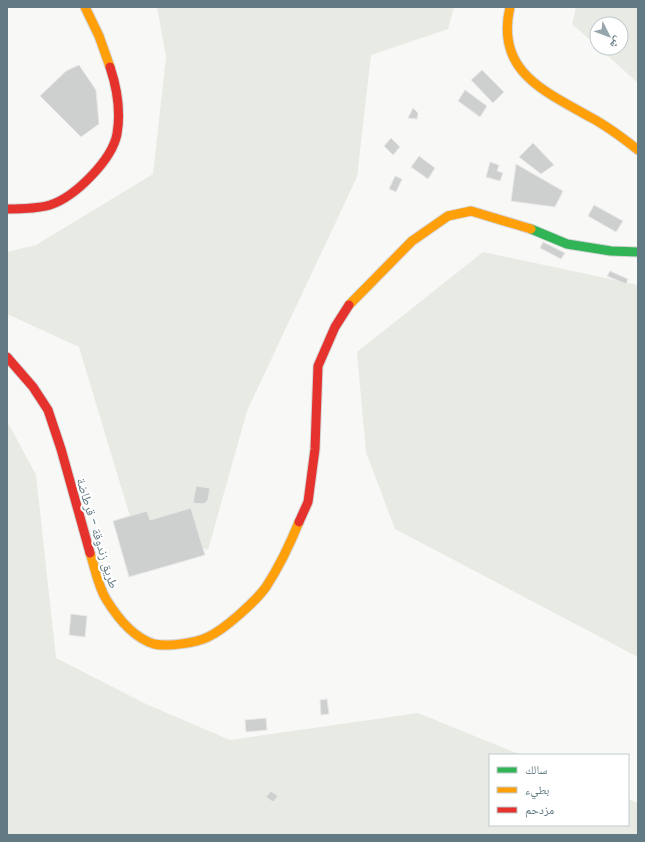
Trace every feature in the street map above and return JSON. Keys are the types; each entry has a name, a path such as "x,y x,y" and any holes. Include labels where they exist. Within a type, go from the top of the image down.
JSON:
{"main road":[{"path":"7,209 23,209 55,203 84,184 102,164 117,136 118,111 114,83 103,45 85,7"},
{"path":"510,7 507,18 507,37 514,61 528,80 557,100 592,119 638,150"},
{"name":"طريق زندوقة - قرطاضة","path":"7,357 33,387 48,410 61,449 85,539 105,598 123,623 140,637 155,644 182,644 208,637 234,619 265,588 289,547 308,502 316,449 318,366 335,327 351,302 412,241 448,216 471,211 537,231 567,244 611,251 638,252"}],"shaded area":[{"path":"157,7 454,7 448,29 371,55 357,177 247,411 208,550 131,520 79,347 7,314 7,252 36,245 153,174 166,57"},
{"path":"576,7 638,7 638,83 608,56 629,56 629,16 589,16 589,39 572,24"},
{"path":"483,252 638,285 638,657 395,529 366,452 357,352"},
{"path":"7,421 36,475 56,658 146,704 230,740 418,713 519,754 489,754 489,826 629,826 629,799 638,803 638,835 7,835"}],"building":[{"path":"79,65 96,90 99,124 81,137 40,96 66,71"},
{"path":"482,70 504,92 493,103 471,80"},
{"path":"465,90 487,106 480,117 458,101"},
{"path":"413,108 418,113 417,119 408,118"},
{"path":"391,138 400,147 393,155 384,146"},
{"path":"533,143 554,165 541,174 519,157"},
{"path":"419,156 435,168 428,179 411,167"},
{"path":"490,162 499,165 497,171 503,173 500,181 486,177"},
{"path":"516,164 563,191 555,207 511,201"},
{"path":"395,176 402,179 396,192 389,189"},
{"path":"594,205 623,221 616,232 588,216"},
{"path":"543,242 565,253 561,259 540,248"},
{"path":"610,271 628,279 626,284 607,276"},
{"path":"196,486 210,488 208,500 204,504 193,503"},
{"path":"191,508 205,555 129,577 113,521 147,511 150,520"},
{"path":"71,614 87,616 85,637 69,635"},
{"path":"327,699 329,714 321,715 320,700"},
{"path":"266,718 267,730 246,732 245,720"},
{"path":"271,791 278,796 273,802 266,797"}],"traffic: fast":[{"path":"531,229 567,244 611,251 638,252"}],"traffic: slow":[{"path":"85,7 99,36 110,67"},
{"path":"510,7 507,29 510,48 517,63 527,76 541,88 603,124 638,150"},
{"path":"349,305 412,241 448,216 471,211 531,229"},
{"path":"90,553 103,594 115,613 127,626 140,637 154,644 181,644 203,639 215,633 231,622 255,600 266,587 275,572 299,522"}],"traffic: jam":[{"path":"7,209 39,207 60,201 81,186 108,155 117,134 119,117 115,83 110,67"},
{"path":"299,522 308,502 315,449 318,366 335,327 349,305"},
{"path":"7,357 33,387 48,410 61,449 90,553"}]}
